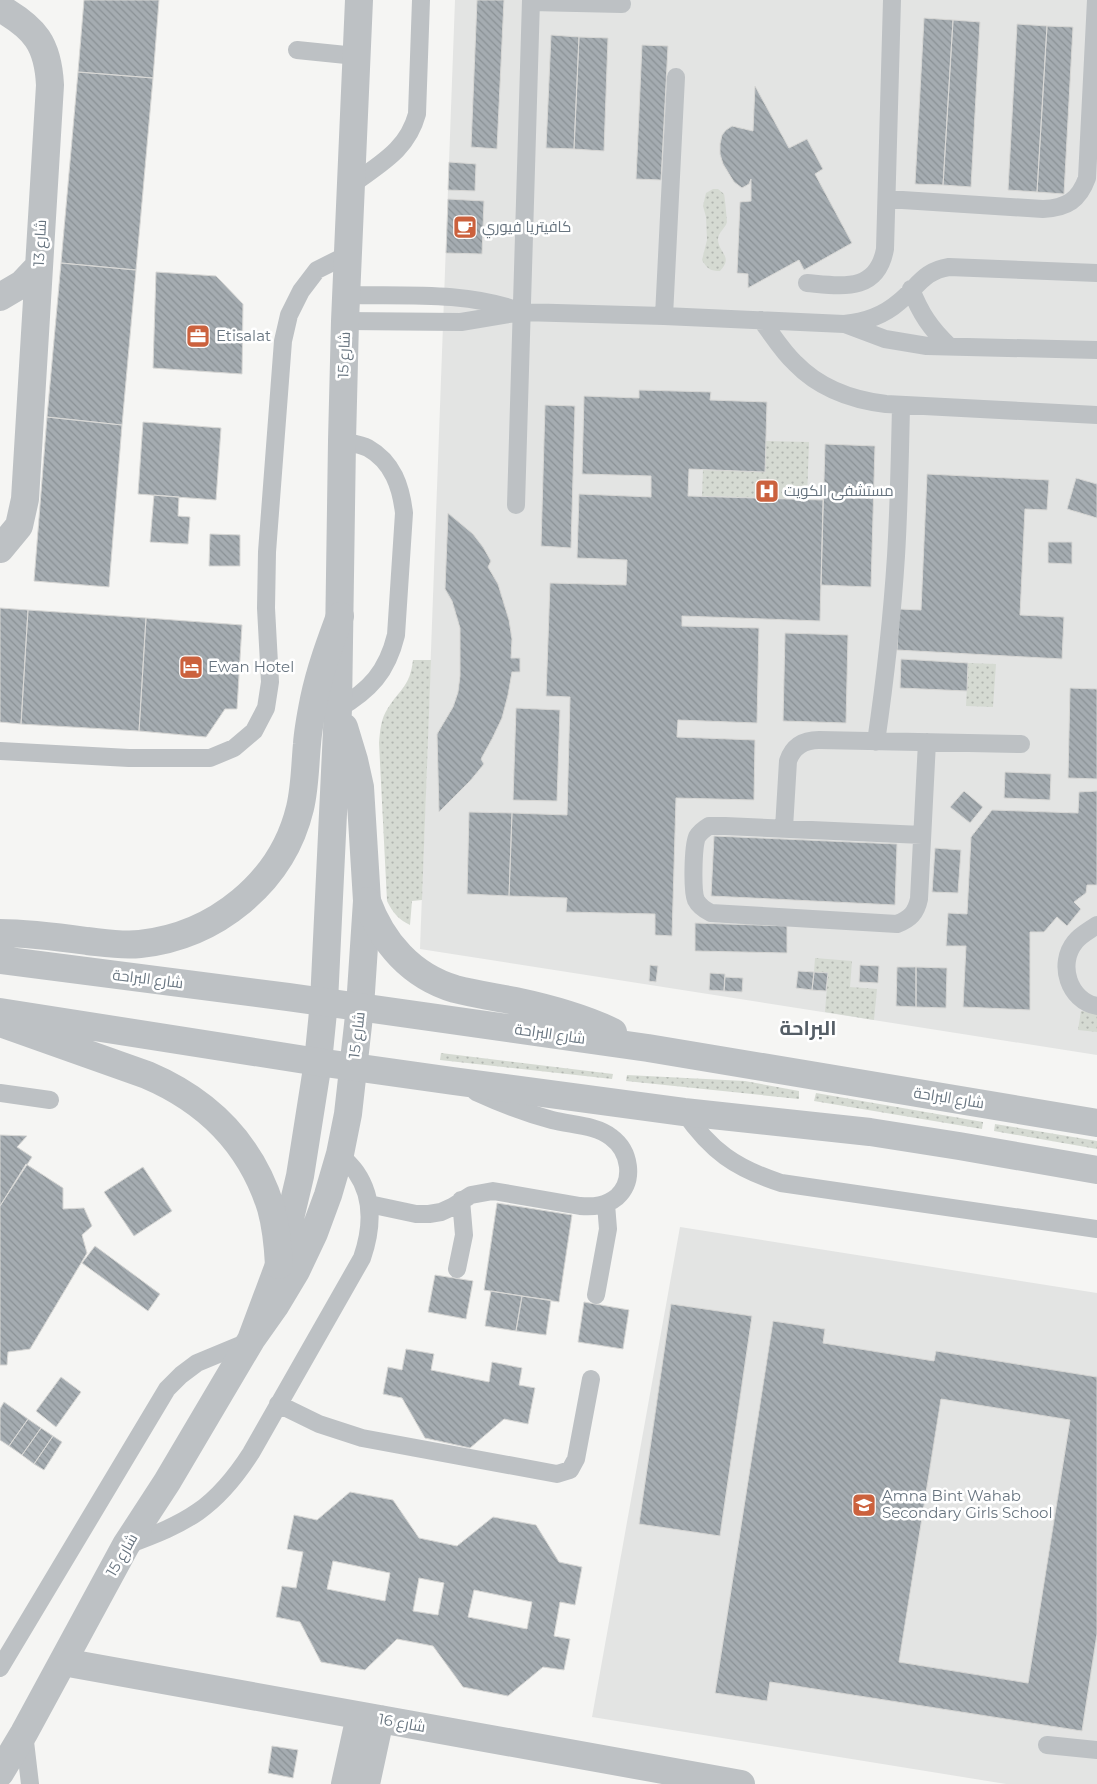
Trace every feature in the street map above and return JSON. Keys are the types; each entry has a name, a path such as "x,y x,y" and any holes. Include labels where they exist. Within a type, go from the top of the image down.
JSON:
{"street":[{"name":"شارع 13","path":"0,8 23,0"},
{"name":"شارع 15","path":"250,1340 279,1265 300,1176 318,1062 324,1002 338,709 345,308 359,0"},
{"name":"شارع 13","path":"0,8 18,18 32,30 43,47 49,66 50,85 25,499 19,526 0,549"},
{"path":"0,298 22,284 39,266"},
{"path":"0,933 24,933 112,944 138,944 163,940 187,933 210,923 232,910 251,894 281,854 292,832 300,809 307,741 314,698 325,657 340,616"},
{"name":"شارع 15","path":"0,1773 24,1733 126,1545 167,1482 250,1340 275,1306 296,1270 314,1233 328,1194 340,1154 348,1114 360,1007 366,901 360,787 354,760 338,709"},
{"path":"366,901 373,917 392,948 420,973 437,982 455,989 563,1013 606,1029 648,1048"},
{"name":"شارع البراحة","path":"0,960 324,1002 648,1048 1097,1123"},
{"path":"0,1012 318,1062 453,1081 684,1112 870,1132 1097,1170"},
{"path":"0,1023 148,1075 173,1087 202,1106 232,1135 262,1183 271,1209 277,1237 279,1265"},
{"name":"شارع 16","path":"62,1662 742,1784"},
{"path":"345,1784 370,1718"},
{"path":"366,1784 370,1718"}],"lane":[{"path":"350,186 397,150 410,134 414,124 417,114 421,0"},
{"path":"807,283 849,286 867,280 880,267 885,249 892,0"},
{"path":"887,199 1049,208 1066,205 1076,198 1083,189 1087,178 1096,0"},
{"path":"516,505 531,1 622,4"},
{"path":"297,50 356,56"},
{"path":"664,316 676,77"},
{"path":"0,751 129,758 210,758 234,748 254,731 266,708 270,682 266,608 267,552 282,341 289,315 301,291 317,270 347,255"},
{"path":"345,308 461,322 521,312 844,324 860,322 888,310 928,274 938,269 949,267 1097,273"},
{"path":"911,289 925,321 949,346"},
{"path":"345,308 477,299 507,306 521,312"},
{"path":"761,320 794,362 821,384 852,398 869,402 1097,415"},
{"path":"844,324 885,339 927,346 1097,350"},
{"path":"876,742 890,632 896,556 901,404"},
{"path":"338,709 355,699 368,686 382,671 391,654 396,635 404,513 402,494 395,476 383,460 367,448 342,441"},
{"path":"784,828 788,761 790,753 802,742 810,740 1021,744"},
{"path":"922,835 709,826 697,838 695,846 694,890 696,900 702,908 711,913 897,924 905,921 912,916 919,900 927,742"},
{"path":"1097,925 1074,942 1068,954 1066,966 1068,979 1073,990 1082,999 1097,1006"},
{"path":"369,1204 410,1213 429,1214 452,1207 471,1195 492,1191 593,1207 606,1204 616,1198 624,1188 628,1181 629,1168 626,1155 619,1144 610,1136 599,1131 552,1120 518,1109 453,1081"},
{"path":"0,1093 50,1100"},
{"path":"684,1112 698,1132 716,1150 743,1168 781,1183 1097,1229"},
{"path":"126,1545 168,1530 188,1519 218,1495 238,1472 362,1258 368,1241 371,1223 369,1204 364,1187 355,1170 340,1154"},
{"path":"457,1269 464,1234 461,1200"},
{"path":"596,1295 608,1229 606,1204"},
{"path":"0,1668 167,1389 197,1363 250,1340"},
{"path":"278,1404 319,1424 362,1438 557,1474 570,1470 576,1459 590,1380"},
{"path":"24,1733 30,1784"},
{"path":"1047,1745 1097,1750"}],"shaded area":[{"name":"مستشفى الكويت","path":"455,0 1097,0 1097,1055 420,949"},
{"path":"713,189 718,189 724,194 727,217 727,222 718,239 726,258 726,262 720,271 710,269 702,260 707,240 706,217 703,206 706,193"},
{"path":"765,441 809,442 807,499 702,496 703,470 764,472"},
{"path":"413,660 431,660 422,900 412,901 410,925 396,915 387,901 379,743 380,729 384,716 410,676"},
{"path":"968,663 996,664 993,707 966,706"},
{"path":"815,958 852,961 850,987 877,989 874,1020 825,1012 828,973 814,972"},
{"path":"1081,1011 1097,1013 1097,1032 1078,1030"},
{"path":"441,1053 613,1074 612,1079 440,1060"},
{"path":"627,1075 745,1081 799,1091 799,1099 626,1081"},
{"path":"816,1093 983,1122 982,1129 814,1101"},
{"path":"995,1124 1097,1141 1097,1149 994,1131"},
{"name":"Amna Bint Wahab Secondary Girls School","path":"680,1227 1097,1293 1097,1784 1006,1784 592,1717"}],"building":[{"path":"84,0 159,0 153,78 78,72"},
{"path":"477,0 504,0 497,149 471,147"},
{"path":"924,18 953,20 943,185 915,184"},
{"path":"953,20 980,22 971,187 943,185"},
{"path":"1017,24 1047,26 1037,192 1008,190"},
{"path":"1047,26 1073,27 1064,194 1037,192"},
{"path":"551,35 579,37 574,149 546,148"},
{"path":"579,37 608,38 604,151 574,149"},
{"path":"642,45 668,46 661,180 636,179"},
{"path":"78,72 153,78 136,270 61,263"},
{"path":"755,86 789,148 807,139 823,169 815,174 852,243 804,270 799,260 748,288 748,274 737,273 740,202 751,201 751,179 749,184 742,188 734,182 723,164 720,144 722,135 732,126 753,131"},
{"path":"449,162 476,164 475,191 448,190"},
{"name":"كافيتريا فيوري","path":"448,199 484,201 482,254 446,253"},
{"path":"61,263 136,270 122,425 47,417"},
{"name":"Etisalat","path":"156,272 216,276 243,304 242,374 153,368"},
{"path":"639,390 711,392 710,400 767,402 765,472 689,469 688,496 823,500 820,621 682,616 682,626 759,628 757,723 678,720 677,737 755,740 754,800 676,798 672,936 655,935 655,914 566,912 567,898 509,896 512,813 567,815 570,697 546,696 550,583 626,585 627,560 577,558 579,494 651,497 651,476 582,474 584,396 639,398"},
{"path":"545,405 575,406 571,548 541,546"},
{"path":"47,417 122,425 109,587 34,581"},
{"path":"143,422 221,428 216,500 138,494"},
{"path":"825,444 875,446 871,587 821,585"},
{"path":"927,474 1049,480 1047,510 1025,509 1020,615 1064,617 1062,659 897,650 899,609 921,610"},
{"path":"1076,478 1097,484 1097,518 1067,509"},
{"path":"154,495 179,497 178,516 190,517 188,544 150,542"},
{"path":"448,513 473,534 491,561 488,567 498,584 509,620 512,639 511,658 520,658 520,672 512,672 502,718 481,759 484,764 439,812 437,734 453,707 458,692 460,676 460,628 452,601 445,589"},
{"path":"210,534 240,535 240,566 209,566"},
{"path":"1048,542 1072,542 1072,564 1048,563"},
{"path":"0,608 28,610 21,724 0,722"},
{"path":"28,610 146,618 139,731 21,724"},
{"name":"Ewan Hotel","path":"146,618 242,625 237,709 225,709 206,737 139,731"},
{"path":"785,633 848,635 846,723 783,721"},
{"path":"901,659 968,663 967,691 900,688"},
{"path":"1070,688 1097,689 1097,779 1068,778"},
{"path":"516,708 560,710 557,801 513,800"},
{"path":"1005,772 1051,774 1050,800 1004,798"},
{"path":"964,791 983,807 970,823 950,807"},
{"path":"1097,791 1097,885 1087,885 1086,893 1074,902 1081,909 1067,926 1057,917 1044,932 1030,932 1030,1010 963,1007 966,946 946,946 948,913 967,914 971,837 992,810 1078,813 1079,792"},
{"path":"469,812 512,813 509,896 467,894"},
{"path":"714,836 897,844 895,905 711,896"},
{"path":"935,848 961,850 958,893 932,892"},
{"path":"695,923 787,926 787,953 695,951"},
{"path":"650,965 658,966 656,982 649,981"},
{"path":"860,965 879,966 878,983 859,982"},
{"path":"897,967 916,967 916,1007 896,1006"},
{"path":"916,967 947,968 946,1008 916,1007"},
{"path":"798,971 814,972 812,990 796,988"},
{"path":"814,972 828,973 826,991 812,990"},
{"path":"710,973 725,974 724,991 709,990"},
{"path":"725,977 743,978 742,992 724,991"},
{"path":"0,1135 27,1136 17,1147 32,1157 0,1206"},
{"path":"26,1164 63,1188 63,1209 84,1208 92,1226 82,1235 87,1253 30,1349 8,1352 7,1365 0,1365 0,1206"},
{"path":"143,1167 172,1211 134,1236 104,1192"},
{"path":"497,1203 572,1215 559,1302 484,1290"},
{"path":"95,1246 160,1294 148,1311 82,1263"},
{"path":"435,1275 473,1281 466,1319 428,1312"},
{"path":"491,1291 522,1296 516,1331 485,1326"},
{"path":"522,1296 551,1300 546,1335 516,1331"},
{"path":"584,1302 629,1310 623,1349 578,1342"},
{"path":"671,1304 752,1316 720,1536 639,1524"},
{"path":"773,1321 825,1329 823,1343 934,1361 936,1351 1097,1377 1097,1634 1082,1731 770,1682 767,1701 715,1693","holes":["941,1399 1070,1420 1028,1683 899,1662"]},
{"path":"406,1349 434,1354 431,1370 489,1382 492,1362 522,1368 519,1385 535,1388 528,1424 504,1419 470,1448 425,1438 402,1398 383,1394 388,1367 402,1370"},
{"path":"61,1377 81,1392 56,1427 36,1411"},
{"path":"4,1402 28,1419 9,1446 0,1440 0,1409"},
{"path":"28,1419 41,1428 22,1455 9,1446"},
{"path":"41,1428 53,1436 34,1464 22,1455"},
{"path":"53,1436 62,1442 44,1470 34,1464"},
{"path":"350,1492 393,1500 419,1538 457,1546 493,1517 536,1525 559,1562 582,1567 575,1605 560,1602 554,1636 570,1639 564,1670 543,1667 508,1696 463,1687 433,1646 397,1639 365,1670 321,1662 300,1622 276,1617 282,1586 296,1588 303,1552 287,1549 294,1515 317,1520","holes":["333,1561 390,1573 385,1601 327,1589","419,1578 444,1583 438,1615 413,1611","474,1590 532,1602 527,1629 468,1617"]},
{"path":"272,1746 298,1750 293,1778 268,1773"}],"place":[{"name":"كافيتريا فيوري","path":"465,227"},
{"name":"Etisalat","path":"198,336"},
{"name":"مستشفى الكويت","path":"767,491"},
{"name":"Ewan Hotel","path":"191,667"},
{"name":"Amna Bint Wahab Secondary Girls School","path":"864,1505"}],"district":[{"name":"البراحة","path":"808,1028"}]}
